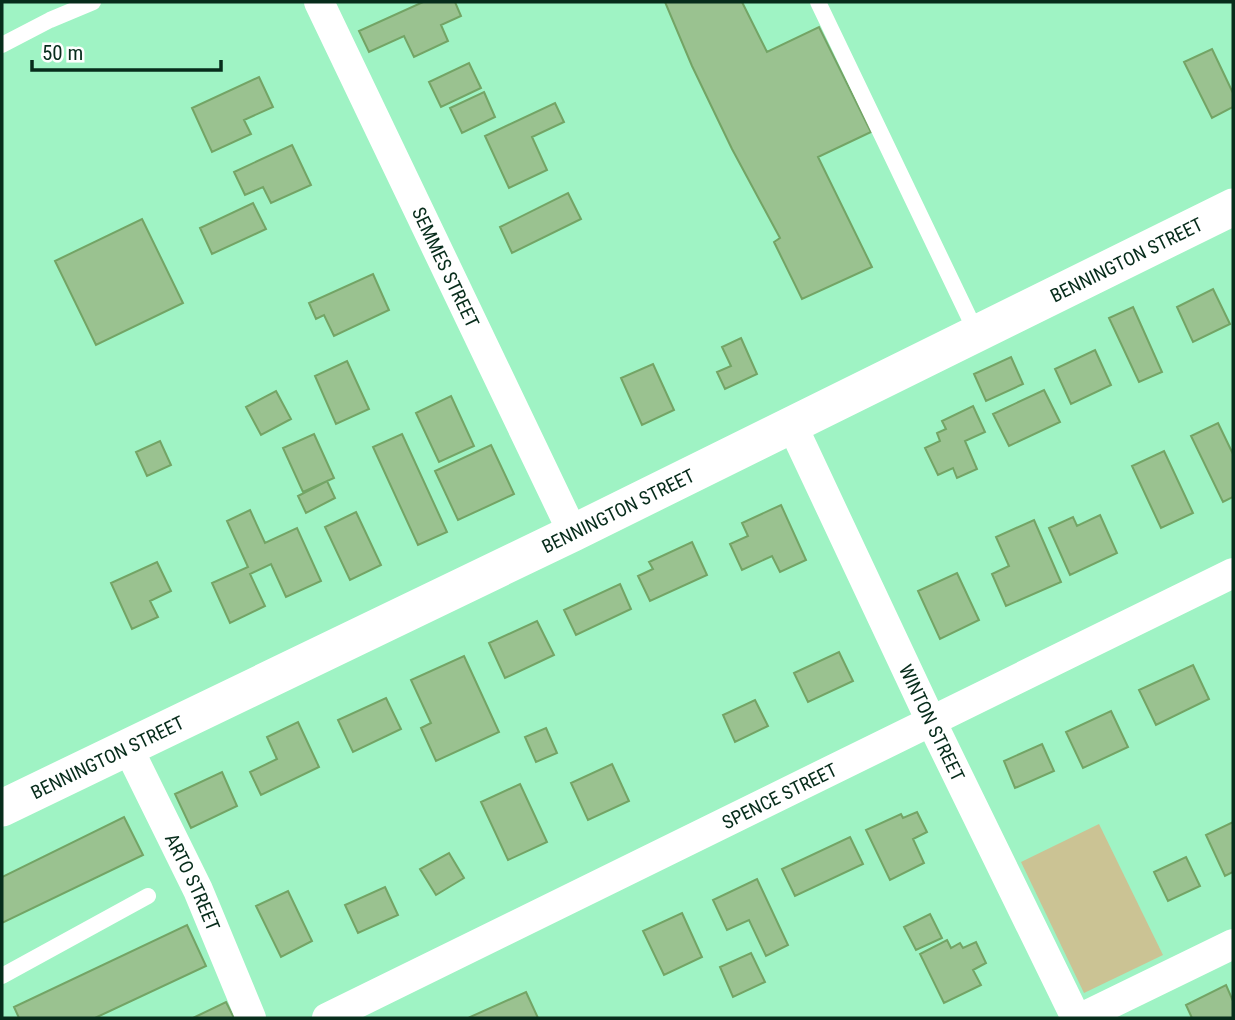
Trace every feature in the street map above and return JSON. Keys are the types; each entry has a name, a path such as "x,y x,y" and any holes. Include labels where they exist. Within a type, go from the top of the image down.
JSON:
{"street":[{"name":"SEMMES STREET","path":"319,2 573,533"},
{"name":"BENNINGTON STREET","path":"2,808 573,533 1233,208"},
{"name":"WINTON STREET","path":"792,425 931,721 1079,1018"},
{"name":"SPENCE STREET","path":"327,1018 1233,573"},
{"name":"ARTO STREET","path":"128,748 198,890 251,1018"},
{"path":"1079,1018 1233,944"}],"lane":[{"path":"2,45 93,2"},
{"path":"825,6 977,334"},
{"path":"2,976 148,896"}],"shaded area":[{"path":"1099,824 1163,955 1084,993 1021,862"}],"building":[{"path":"423,2 455,2 461,16 441,25 448,41 414,57 404,36 369,52 359,31"},
{"path":"665,2 742,2 767,52 819,27 871,132 818,157 872,267 802,299 774,242 780,238 732,149"},
{"path":"1212,49 1233,93 1233,107 1212,118 1184,62"},
{"path":"469,63 481,88 441,107 429,82"},
{"path":"259,77 273,107 244,120 251,134 212,152 192,108"},
{"path":"484,92 495,117 462,133 450,108"},
{"path":"555,103 564,122 532,137 547,170 509,188 485,136"},
{"path":"292,145 311,185 271,203 263,187 245,195 234,172"},
{"path":"568,193 581,219 512,253 500,227"},
{"path":"253,203 266,229 212,254 200,228"},
{"path":"142,219 183,303 96,345 55,261"},
{"path":"373,274 389,310 334,336 324,315 316,319 309,303"},
{"path":"1213,289 1230,324 1193,342 1177,307"},
{"path":"1133,307 1162,372 1139,382 1109,318"},
{"path":"741,338 757,374 725,389 717,372 731,366 722,347"},
{"path":"1095,350 1111,385 1071,404 1055,369"},
{"path":"1011,357 1023,384 986,401 974,374"},
{"path":"347,361 369,409 336,424 315,376"},
{"path":"653,364 674,410 642,425 621,378"},
{"path":"1044,390 1060,422 1009,446 993,414"},
{"path":"276,391 291,419 261,435 246,407"},
{"path":"451,396 474,446 439,462 416,413"},
{"path":"973,406 985,432 965,441 977,469 957,478 953,468 938,475 925,448 940,441 937,433 946,429 942,421"},
{"path":"1218,423 1233,454 1233,497 1223,502 1191,436"},
{"path":"314,434 334,478 303,492 283,448"},
{"path":"402,434 447,532 418,545 373,447"},
{"path":"160,441 171,465 147,476 136,452"},
{"path":"491,445 514,494 458,520 435,471"},
{"path":"1164,451 1193,513 1161,528 1132,466"},
{"path":"327,481 335,498 306,513 298,496"},
{"path":"781,505 806,560 780,572 772,556 742,570 730,544 748,536 742,523"},
{"path":"250,510 265,543 297,528 321,581 286,597 271,564 250,574 265,606 230,623 212,583 248,567 227,521"},
{"path":"356,512 381,565 350,580 325,527"},
{"path":"1100,515 1117,553 1070,575 1049,528 1073,517 1077,526"},
{"path":"1034,520 1061,582 1006,606 992,574 1009,566 996,537"},
{"path":"692,542 707,575 650,601 638,576 653,569 649,562"},
{"path":"157,562 171,591 150,601 158,617 132,629 111,583"},
{"path":"957,573 979,620 940,639 918,591"},
{"path":"620,584 631,609 576,635 564,610"},
{"path":"537,621 554,655 505,678 489,643"},
{"path":"839,652 853,681 808,702 794,673"},
{"path":"464,656 499,732 436,761 421,728 431,723 411,680"},
{"path":"1193,665 1209,699 1156,725 1139,690"},
{"path":"386,698 401,729 353,752 338,720"},
{"path":"755,700 768,726 735,742 723,715"},
{"path":"1111,711 1128,747 1083,768 1066,732"},
{"path":"298,722 319,767 261,795 250,772 277,759 267,737"},
{"path":"546,728 557,753 536,762 525,737"},
{"path":"1042,744 1054,771 1015,788 1004,761"},
{"path":"612,764 629,801 588,820 571,783"},
{"path":"222,772 237,806 191,828 175,794"},
{"path":"520,784 547,842 508,860 481,802"},
{"path":"917,812 927,832 913,839 924,863 890,880 866,830 901,814 903,818"},
{"path":"124,817 143,855 2,923 2,877"},
{"path":"1233,822 1233,872 1225,876 1206,835"},
{"path":"850,837 863,864 795,896 782,869"},
{"path":"449,853 464,878 436,895 420,869"},
{"path":"1186,857 1200,886 1168,901 1154,872"},
{"path":"757,879 788,945 766,956 749,920 727,930 713,900"},
{"path":"385,887 398,915 358,933 345,905"},
{"path":"288,891 312,941 281,957 256,906"},
{"path":"682,913 702,957 664,975 643,931"},
{"path":"930,914 942,938 916,950 904,927"},
{"path":"187,925 206,966 95,1018 19,1018 14,1007"},
{"path":"947,940 951,948 960,943 963,948 976,942 986,963 973,970 981,985 944,1003 920,954"},
{"path":"751,953 765,982 733,997 720,967"},
{"path":"1226,985 1233,1001 1233,1018 1192,1018 1186,1005"},
{"path":"526,992 538,1018 470,1017"},
{"path":"226,1002 234,1018 193,1018"}]}
